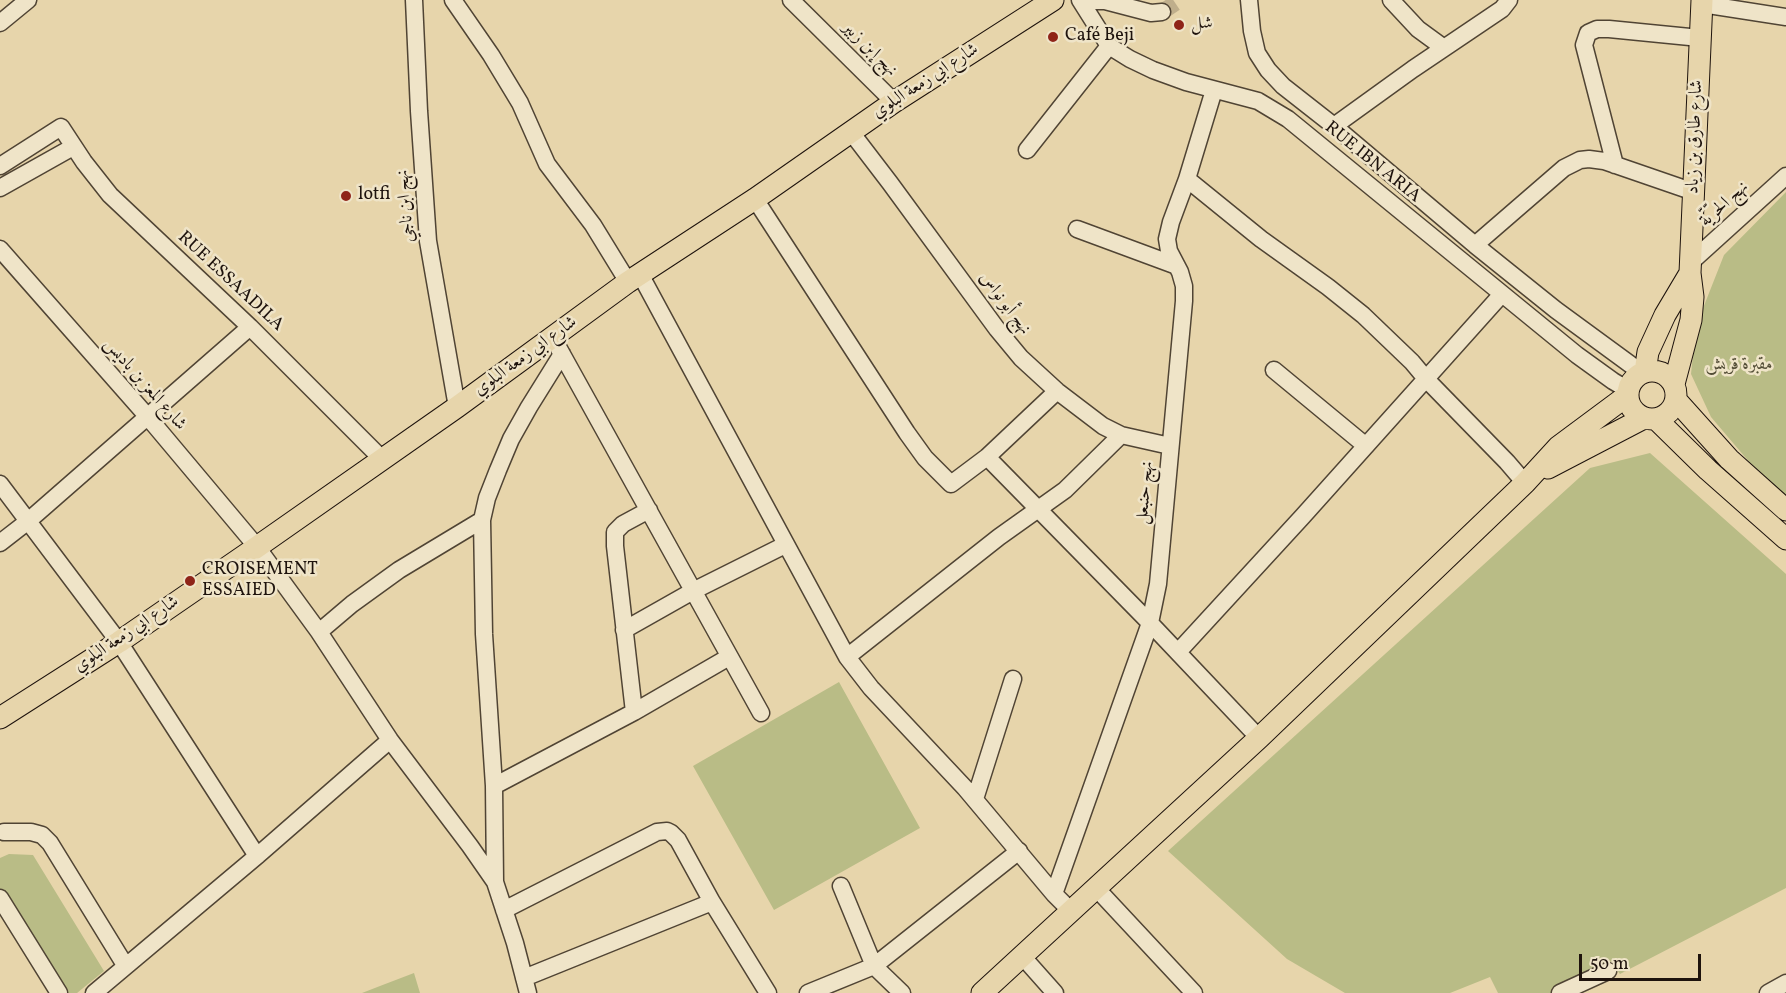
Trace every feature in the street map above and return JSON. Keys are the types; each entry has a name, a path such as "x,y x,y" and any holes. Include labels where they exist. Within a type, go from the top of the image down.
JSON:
{"main road":[{"name":"شارع ابي زمعة البلوي","path":"0,718 119,642 457,407 557,346 634,278 755,199 894,102 1049,1"},
{"name":"شارع طارق بن زياد","path":"1675,392 1691,320 1702,2"},
{"name":"شارع طارق بن زياد","path":"1643,372 1648,352 1665,315 1691,268"},
{"path":"982,993 1259,738 1527,480 1558,447 1628,392 1633,380 1643,372 1653,370 1669,377 1675,392 1729,459 1786,510"},
{"path":"1628,392 1630,405 1635,413 1650,418 1786,539"},
{"path":"1527,480 1650,418 1665,416 1672,409 1675,392"}],"street":[{"path":"0,23 28,0"},
{"name":"نهج ابن ناجي","path":"414,0 428,241 457,407"},
{"path":"453,0 491,55 520,103 547,164 634,278 847,657 871,688 975,799 1054,894 1072,912"},
{"name":"نهج إبن زبير","path":"791,0 894,102"},
{"path":"1080,0 1105,1 1151,14 1162,12"},
{"name":"RUE IBN ARIA","path":"1080,0 1109,46 1153,70 1214,90 1258,101 1288,119 1577,355 1628,392"},
{"name":"RUE IBN ARIA","path":"1250,0 1252,31 1257,53 1268,70 1283,86 1556,310 1643,372"},
{"path":"1391,0 1418,29 1444,48"},
{"path":"1334,126 1502,9 1509,0"},
{"path":"1702,2 1786,17"},
{"path":"1616,165 1584,45 1588,33 1598,29 1609,29 1700,38"},
{"path":"1027,150 1109,46"},
{"name":"نهج حنبعل","path":"1054,894 1150,622 1158,584 1184,301 1184,286 1169,251 1167,239 1214,90"},
{"name":"RUE ESSAADILA","path":"0,166 61,127 73,147 110,195 250,327 382,459"},
{"name":"نهج أبو نواس","path":"850,132 997,329 1022,358 1057,391 1103,426 1122,435 1170,446"},
{"path":"0,188 73,147"},
{"path":"1475,245 1570,164 1589,159 1616,165 1694,192"},
{"name":"نهج الحرّيّة","path":"1691,268 1786,176"},
{"path":"1187,179 1261,239 1363,315 1527,480"},
{"path":"755,199 907,433 925,458 951,484 987,457 1057,391"},
{"path":"1077,229 1177,266"},
{"name":"شارع المعز بن باديس","path":"0,249 147,416 257,547 318,632 390,740 495,882"},
{"path":"1178,652 1427,380 1502,294"},
{"path":"0,543 250,327"},
{"path":"557,346 761,713"},
{"path":"557,346 511,439 494,479 482,520 484,634 494,786 495,882 526,985 712,902"},
{"path":"1274,370 1366,446"},
{"path":"847,657 1038,508 1065,490 1122,435"},
{"path":"987,457 1150,622 1259,738"},
{"path":"0,484 119,642 257,856"},
{"path":"634,712 615,532 623,524 649,510"},
{"path":"318,632 399,570 482,520"},
{"path":"624,630 693,591 785,545"},
{"path":"494,786 634,712 729,657"},
{"path":"975,799 1013,679"},
{"path":"94,993 390,740"},
{"path":"504,910 662,831 671,832 678,840 712,902 768,993"},
{"path":"1,833 32,832 42,835 50,843 125,965"},
{"path":"808,993 874,966 1019,851"},
{"path":"842,886 874,966 902,993"},
{"path":"1097,889 1194,993"},
{"path":"0,898 59,993"},
{"path":"1023,957 1055,993"},
{"path":"1560,993 1608,971"},
{"path":"1768,993 1786,983"}],"green space":[{"name":"مقبرة قريش","path":"1786,192 1786,497 1762,477 1711,417 1691,374 1696,326 1724,255"},
{"path":"1650,453 1786,574 1786,888 1620,974 1610,961 1551,993 1498,993 1490,977 1450,993 1345,993 1287,959 1168,851 1590,468"},
{"path":"839,682 920,828 774,910 693,766"},
{"path":"9,854 33,855 104,971 77,993 59,993 0,896 0,858"},
{"path":"414,973 420,993 362,993 380,986"}],"tunnel":[{"path":"1162,12 1180,0"}],"place":[{"name":"شل","path":"1179,25"},
{"name":"Café Beji","path":"1053,37"},
{"name":"lotfi","path":"346,196"},
{"name":"CROISEMENT ESSAIED","path":"190,581"}]}
